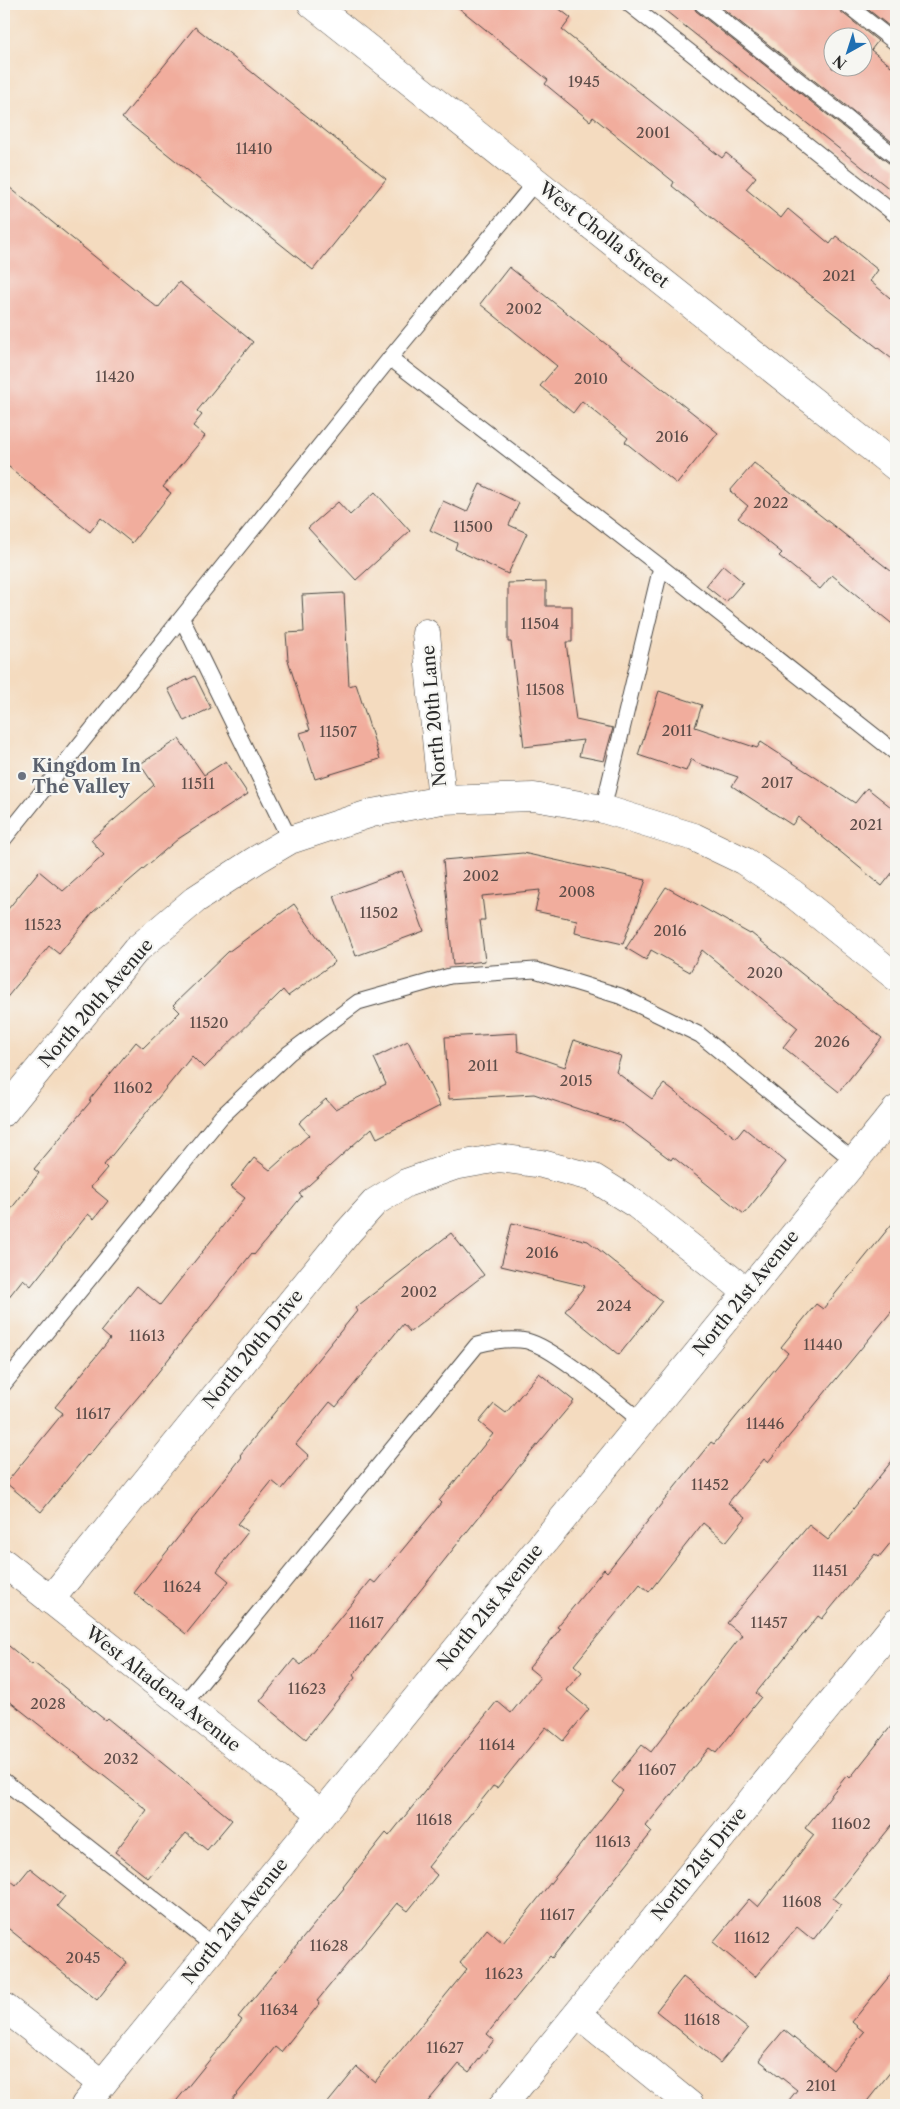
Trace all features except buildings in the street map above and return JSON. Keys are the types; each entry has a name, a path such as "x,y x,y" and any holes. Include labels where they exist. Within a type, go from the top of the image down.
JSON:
{"street":[{"name":"West Cholla Street","path":"312,4 896,467"},
{"name":"North 20th Lane","path":"426,633 442,800"},
{"name":"North 20th Avenue","path":"4,1112 136,950 196,899 290,840 372,813 442,800 534,798 603,809 694,837 744,860 792,893 896,977"},
{"name":"North 21st Avenue","path":"85,2105 896,1110"},
{"name":"North 20th Drive","path":"50,1600 342,1240 375,1202 406,1183 454,1166 499,1158 542,1164 594,1178 637,1206 747,1292"},
{"name":"West Altadena Avenue","path":"4,1563 322,1814"},
{"name":"North 21st Drive","path":"502,2105 896,1623"},
{"path":"4,2007 102,2084"},
{"path":"578,2014 690,2105"}],"lane":[{"path":"629,4 896,215"},
{"path":"702,4 896,157"},
{"path":"846,4 896,43"},
{"path":"4,839 390,358 536,181"},
{"path":"390,358 661,567 896,753"},
{"path":"603,809 661,567"},
{"path":"182,619 290,840"},
{"path":"4,1384 221,1117 289,1053 358,1002 450,976 535,970 620,996 700,1035 854,1161"},
{"path":"183,1705 476,1344 494,1340 527,1341 549,1351 641,1421"},
{"path":"4,1781 214,1946"}],"place":[{"name":"Kingdom In The Valley","path":"22,776"}]}
